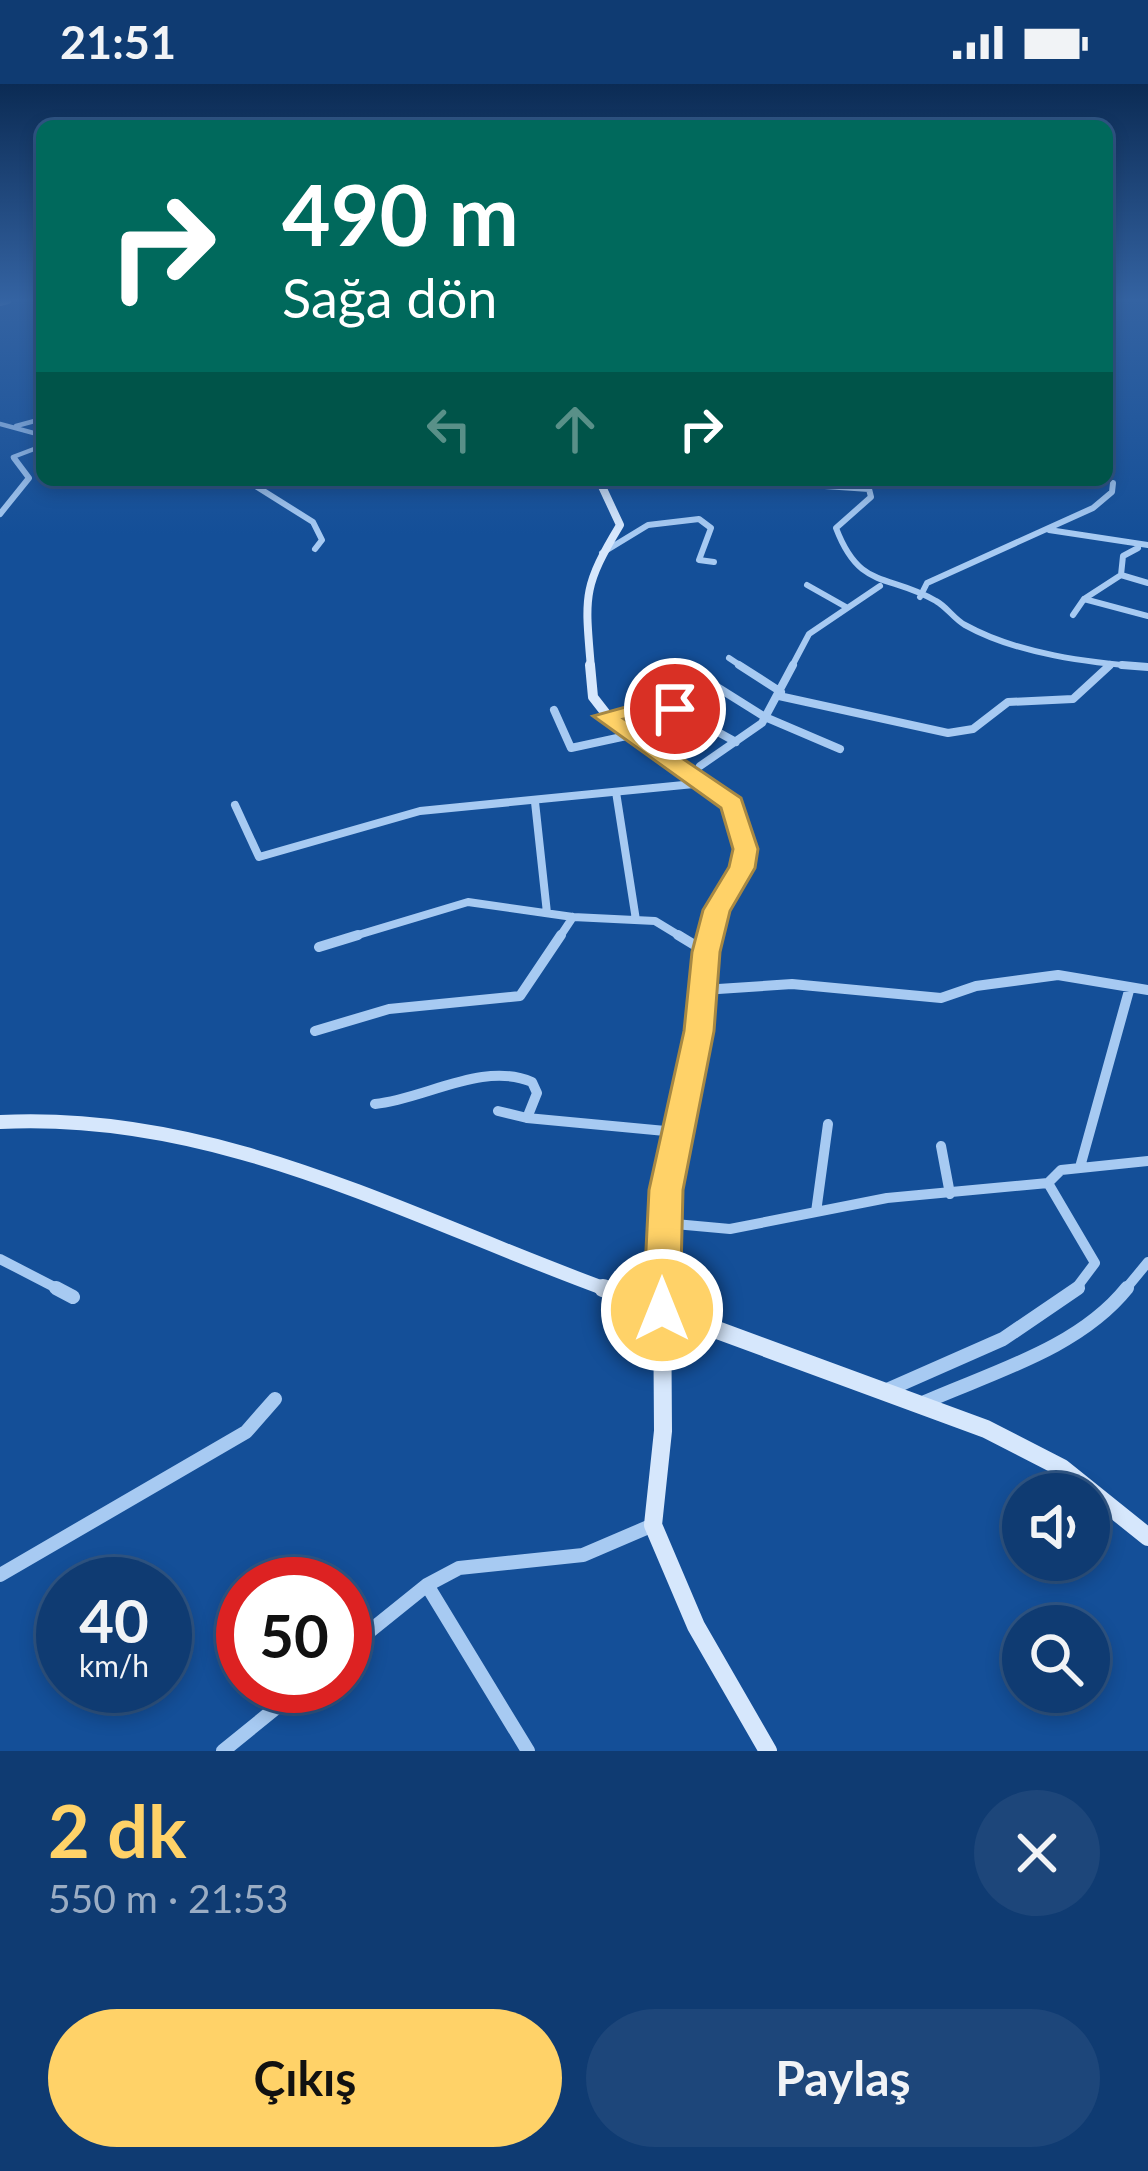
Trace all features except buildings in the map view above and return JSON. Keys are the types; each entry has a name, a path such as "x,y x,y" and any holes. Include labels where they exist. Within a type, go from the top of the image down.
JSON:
{"main road":[{"path":"601,486 620,525 585,595 593,697 604,716 732,804 746,849 742,868 716,910 706,952 699,1031 662,1222 663,1431 653,1525 695,1626 768,1751"},
{"path":"0,1122 98,1118 173,1128 986,1430 1062,1468 1148,1538"}],"street":[{"path":"16,426 36,421"},
{"path":"0,424 36,434"},
{"path":"0,514 29,478 14,458 36,449"},
{"path":"256,486 313,522 322,540 315,549"},
{"path":"824,486 876,486"},
{"path":"920,597 927,583 1049,530 1104,500 1111,486"},
{"path":"869,489 871,497 836,528 855,561 880,586 920,597 983,632 1110,665 1148,668"},
{"path":"602,553 648,525 699,519 710,528 699,560 714,562"},
{"path":"1049,530 1148,546"},
{"path":"1121,574 1123,556 1148,546"},
{"path":"1121,574 1148,583"},
{"path":"1073,615 1084,598 1121,574"},
{"path":"806,585 846,607"},
{"path":"700,766 765,717 809,634 880,586"},
{"path":"1084,598 1148,616"},
{"path":"729,658 780,694 948,733 973,729 1008,702 1073,699 1110,665"},
{"path":"709,682 765,717 840,749"},
{"path":"604,716 665,703 736,742"},
{"path":"554,710 565,745 571,748 631,735"},
{"path":"235,805 259,857 419,811 706,782"},
{"path":"616,792 636,920"},
{"path":"535,802 547,913"},
{"path":"319,947 468,902 572,917 655,921 706,952"},
{"path":"315,1030 352,1012 460,1006 520,996 572,917"},
{"path":"700,990 792,984 941,998 976,986 1058,975 1148,990"},
{"path":"1080,1167 1130,987"},
{"path":"376,1104 412,1101 504,1071 532,1082 537,1094 527,1118"},
{"path":"498,1111 676,1132"},
{"path":"816,1212 828,1124"},
{"path":"941,1146 950,1194"},
{"path":"662,1222 699,1234 1006,1183 1048,1184 1061,1170 1148,1161"},
{"path":"880,1393 1047,1318 1088,1281 1095,1263 1048,1184"},
{"path":"0,1259 73,1297"},
{"path":"920,1405 1060,1342 1107,1313 1148,1262"},
{"path":"0,1575 246,1432 275,1399"},
{"path":"372,1629 427,1585 459,1568 583,1555 653,1525"},
{"path":"427,1585 528,1751"},
{"path":"223,1751 270,1713"}],"route":[{"path":"662,1310 662,1222 670,1158 699,1031 706,952 716,910 742,868 746,849 743,825 732,804 716,789 604,716 665,703 675,709"}]}
